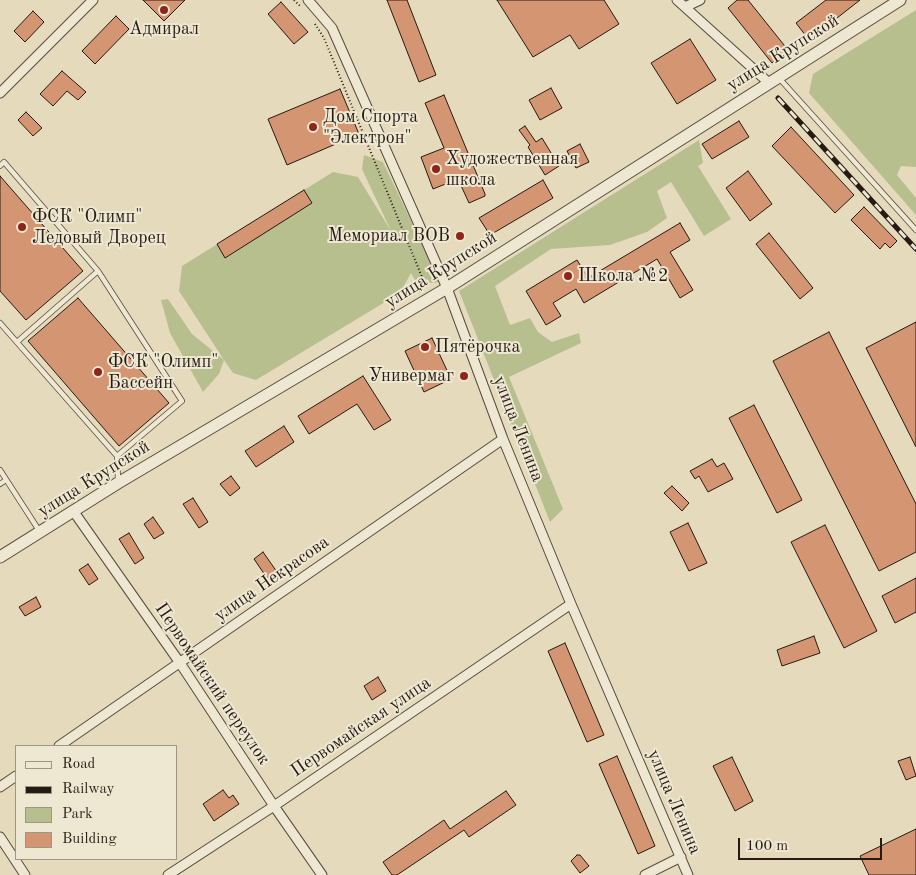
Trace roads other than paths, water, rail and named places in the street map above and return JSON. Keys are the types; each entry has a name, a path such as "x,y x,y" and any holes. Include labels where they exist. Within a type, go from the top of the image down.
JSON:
{"street":[{"path":"0,93 93,0"},
{"name":"улица Ленина","path":"308,0 332,28 447,288 503,439 571,604 688,875"},
{"path":"678,0 773,80"},
{"path":"685,7 700,0"},
{"name":"улица Крупской","path":"0,557 41,533 118,482 447,288 897,2"},
{"name":"улица Некрасова","path":"60,745 503,439"},
{"name":"Первомайский переулок","path":"74,512 180,663 322,875"},
{"name":"Первомайская улица","path":"168,875 274,806 571,604"},
{"path":"0,787 15,777"},
{"path":"0,837 15,860"},
{"path":"645,875 681,858"},
{"path":"15,860 25,875"}],"lane":[{"path":"773,80 916,230"},
{"path":"0,166 4,162 98,271 182,401 116,456"},
{"path":"17,342 98,271"},
{"path":"0,323 116,456 118,482"},
{"path":"0,470 41,533"},
{"path":"0,484 6,480"}],"railway":[{"path":"778,98 916,249"}],"place":[{"name":"Адмирал","path":"164,10"},
{"name":"Дом Спорта \"Электрон\"","path":"313,127"},
{"name":"Художественная школа","path":"436,169"},
{"name":"ФСК \"Олимп\" Ледовый Дворец","path":"22,227"},
{"name":"Мемориал ВОВ","path":"460,236"},
{"name":"Школа №2","path":"568,276"},
{"name":"Пятёрочка","path":"425,347"},
{"name":"ФСК \"Олимп\" Бассейн","path":"98,372"},
{"name":"Универмаг","path":"464,376"}]}
